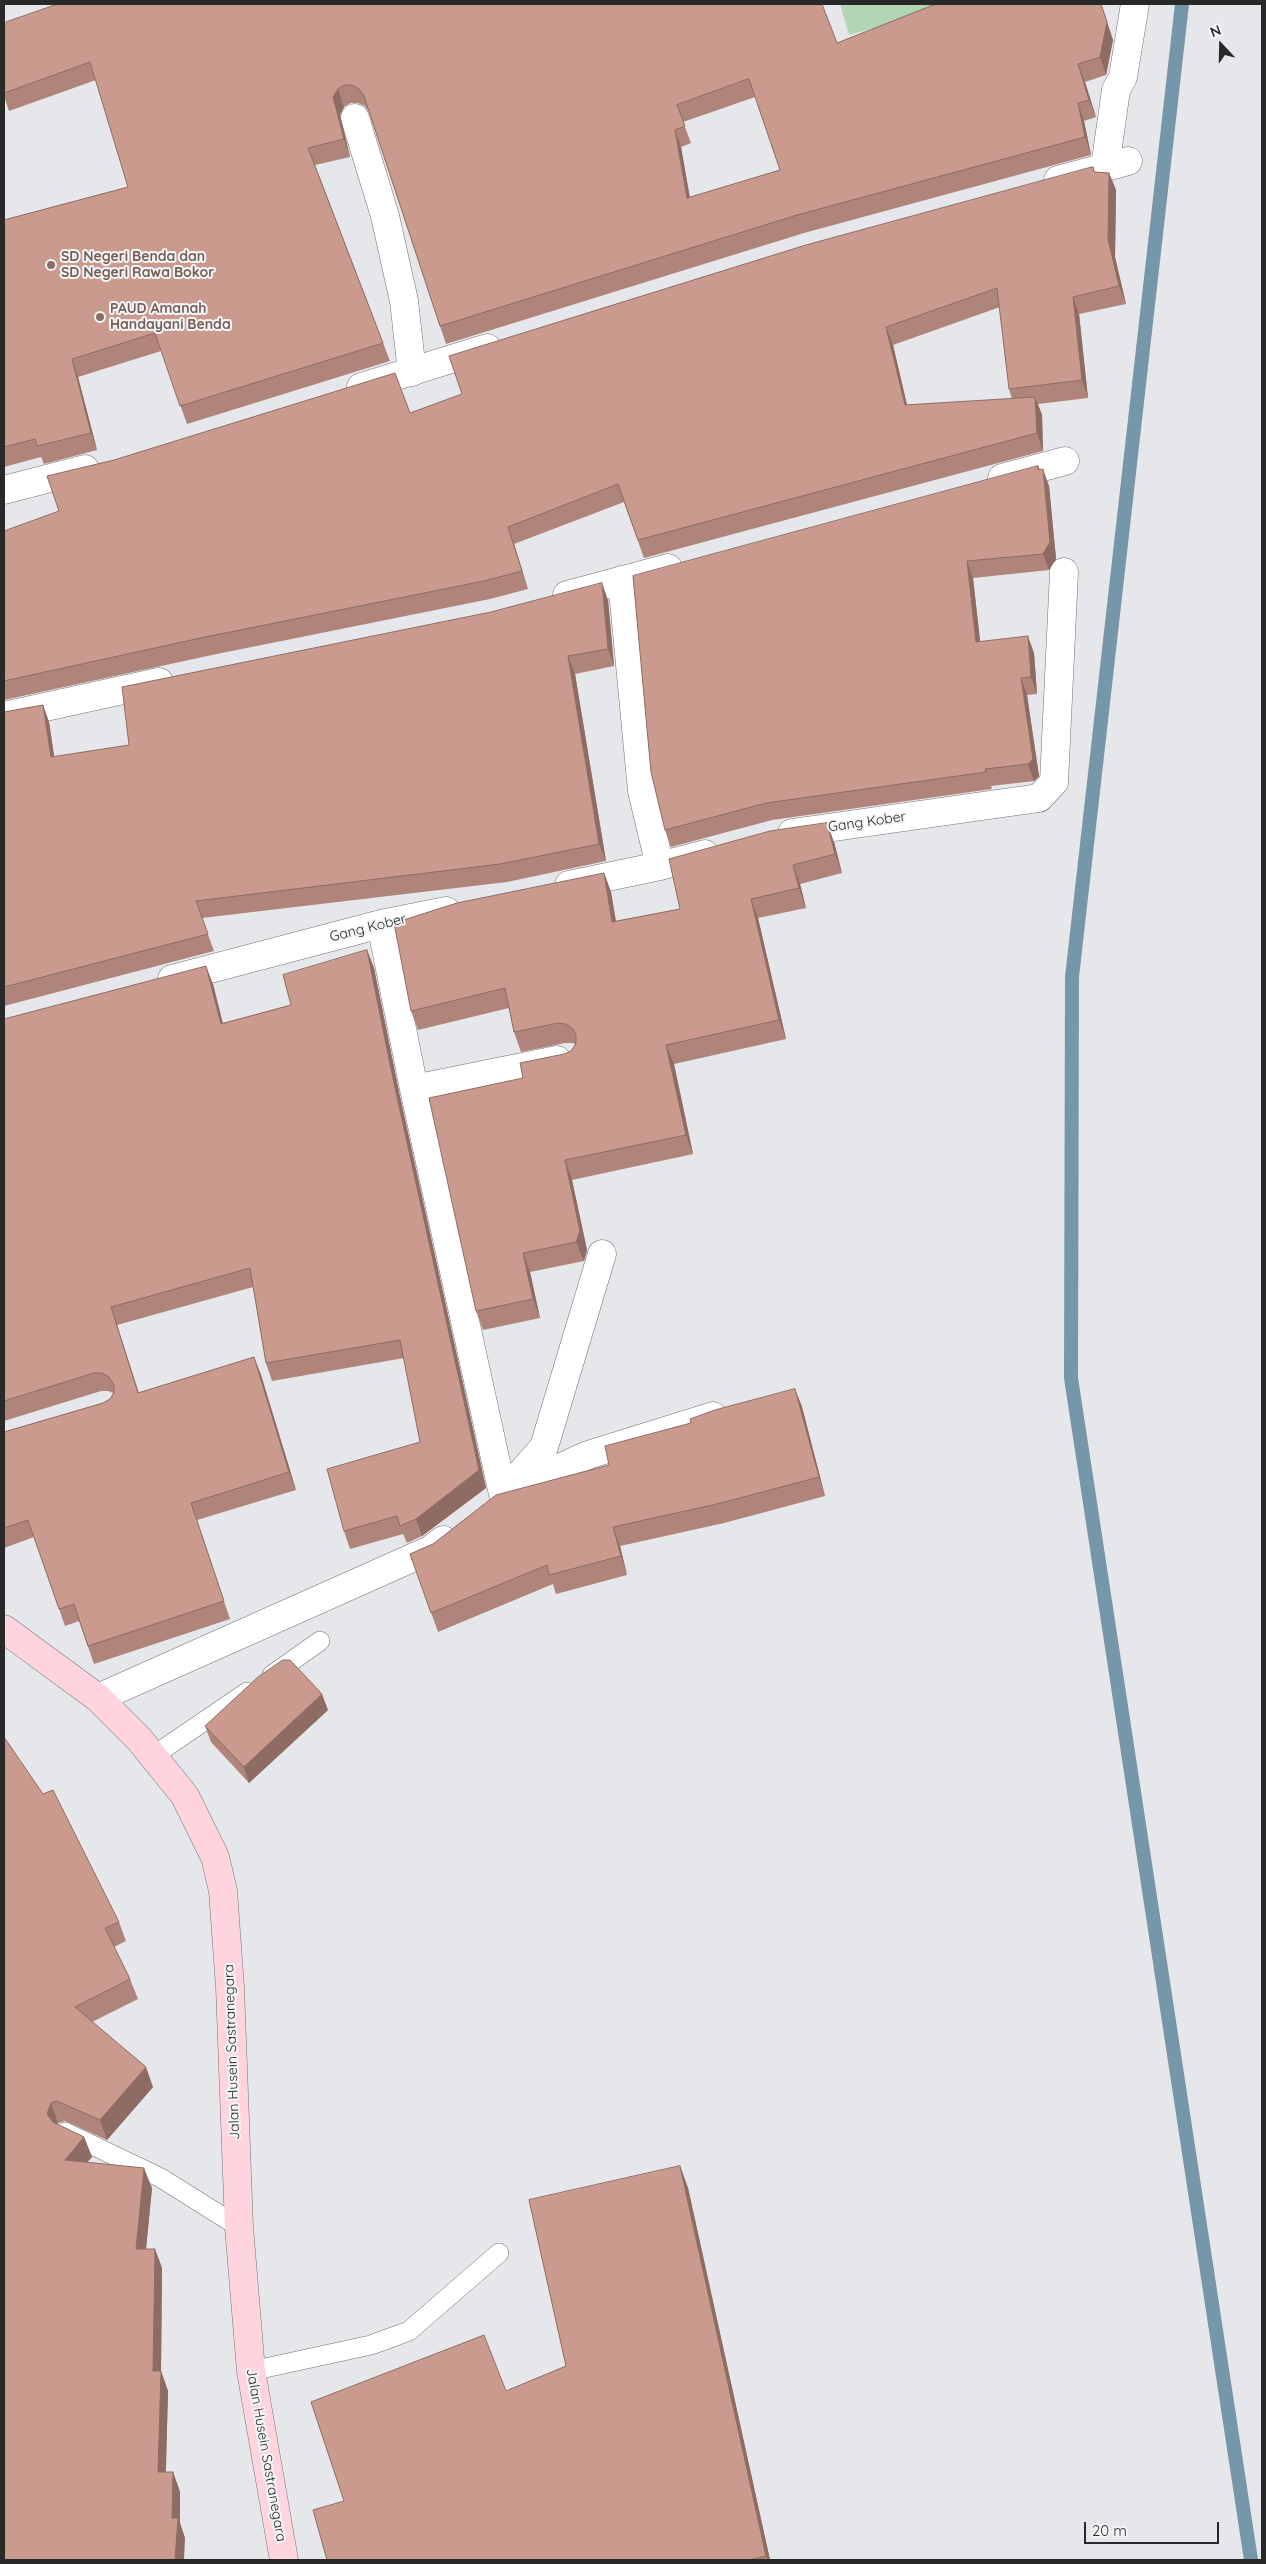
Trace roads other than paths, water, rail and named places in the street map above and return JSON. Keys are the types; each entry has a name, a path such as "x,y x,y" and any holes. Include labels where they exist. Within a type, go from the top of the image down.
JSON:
{"main road":[{"name":"Jalan Husein Sastranegara","path":"4,1629 98,1698 153,1756 185,1796 215,1857 223,1891 230,1988 239,2227 251,2370 284,2560"}],"street":[{"path":"1038,185 1117,164 1116,90 1123,78 1135,4"},
{"path":"355,118 385,216 404,301 412,372"},
{"path":"338,394 506,342"},
{"path":"979,484 1065,461"},
{"path":"4,490 113,462"},
{"path":"540,602 696,561"},
{"name":"Gang Kober","path":"764,838 1039,798 1054,782 1064,572"},
{"path":"622,580 642,790 660,866"},
{"path":"4,716 186,676"},
{"path":"545,890 660,866 727,848"},
{"name":"Gang Kober","path":"149,985 381,924 468,906"},
{"path":"381,924 414,1090 503,1494"},
{"path":"414,1090 568,1058"},
{"path":"98,1698 430,1550 503,1494 544,1447 602,1254"},
{"path":"503,1494 588,1455 713,1416"}],"lane":[{"path":"153,1756 320,1641"},
{"path":"65,2132 160,2178 239,2227"},
{"path":"251,2370 371,2345 409,2331 499,2253"}],"waterway":[{"path":"1182,4 1072,977 1071,1378 1251,2560"}],"place":[{"name":"SD Negeri Benda dan SD Negeri Rawa Bokor","path":"51,265"},
{"name":"PAUD Amanah Handayani Benda","path":"100,317"}]}
